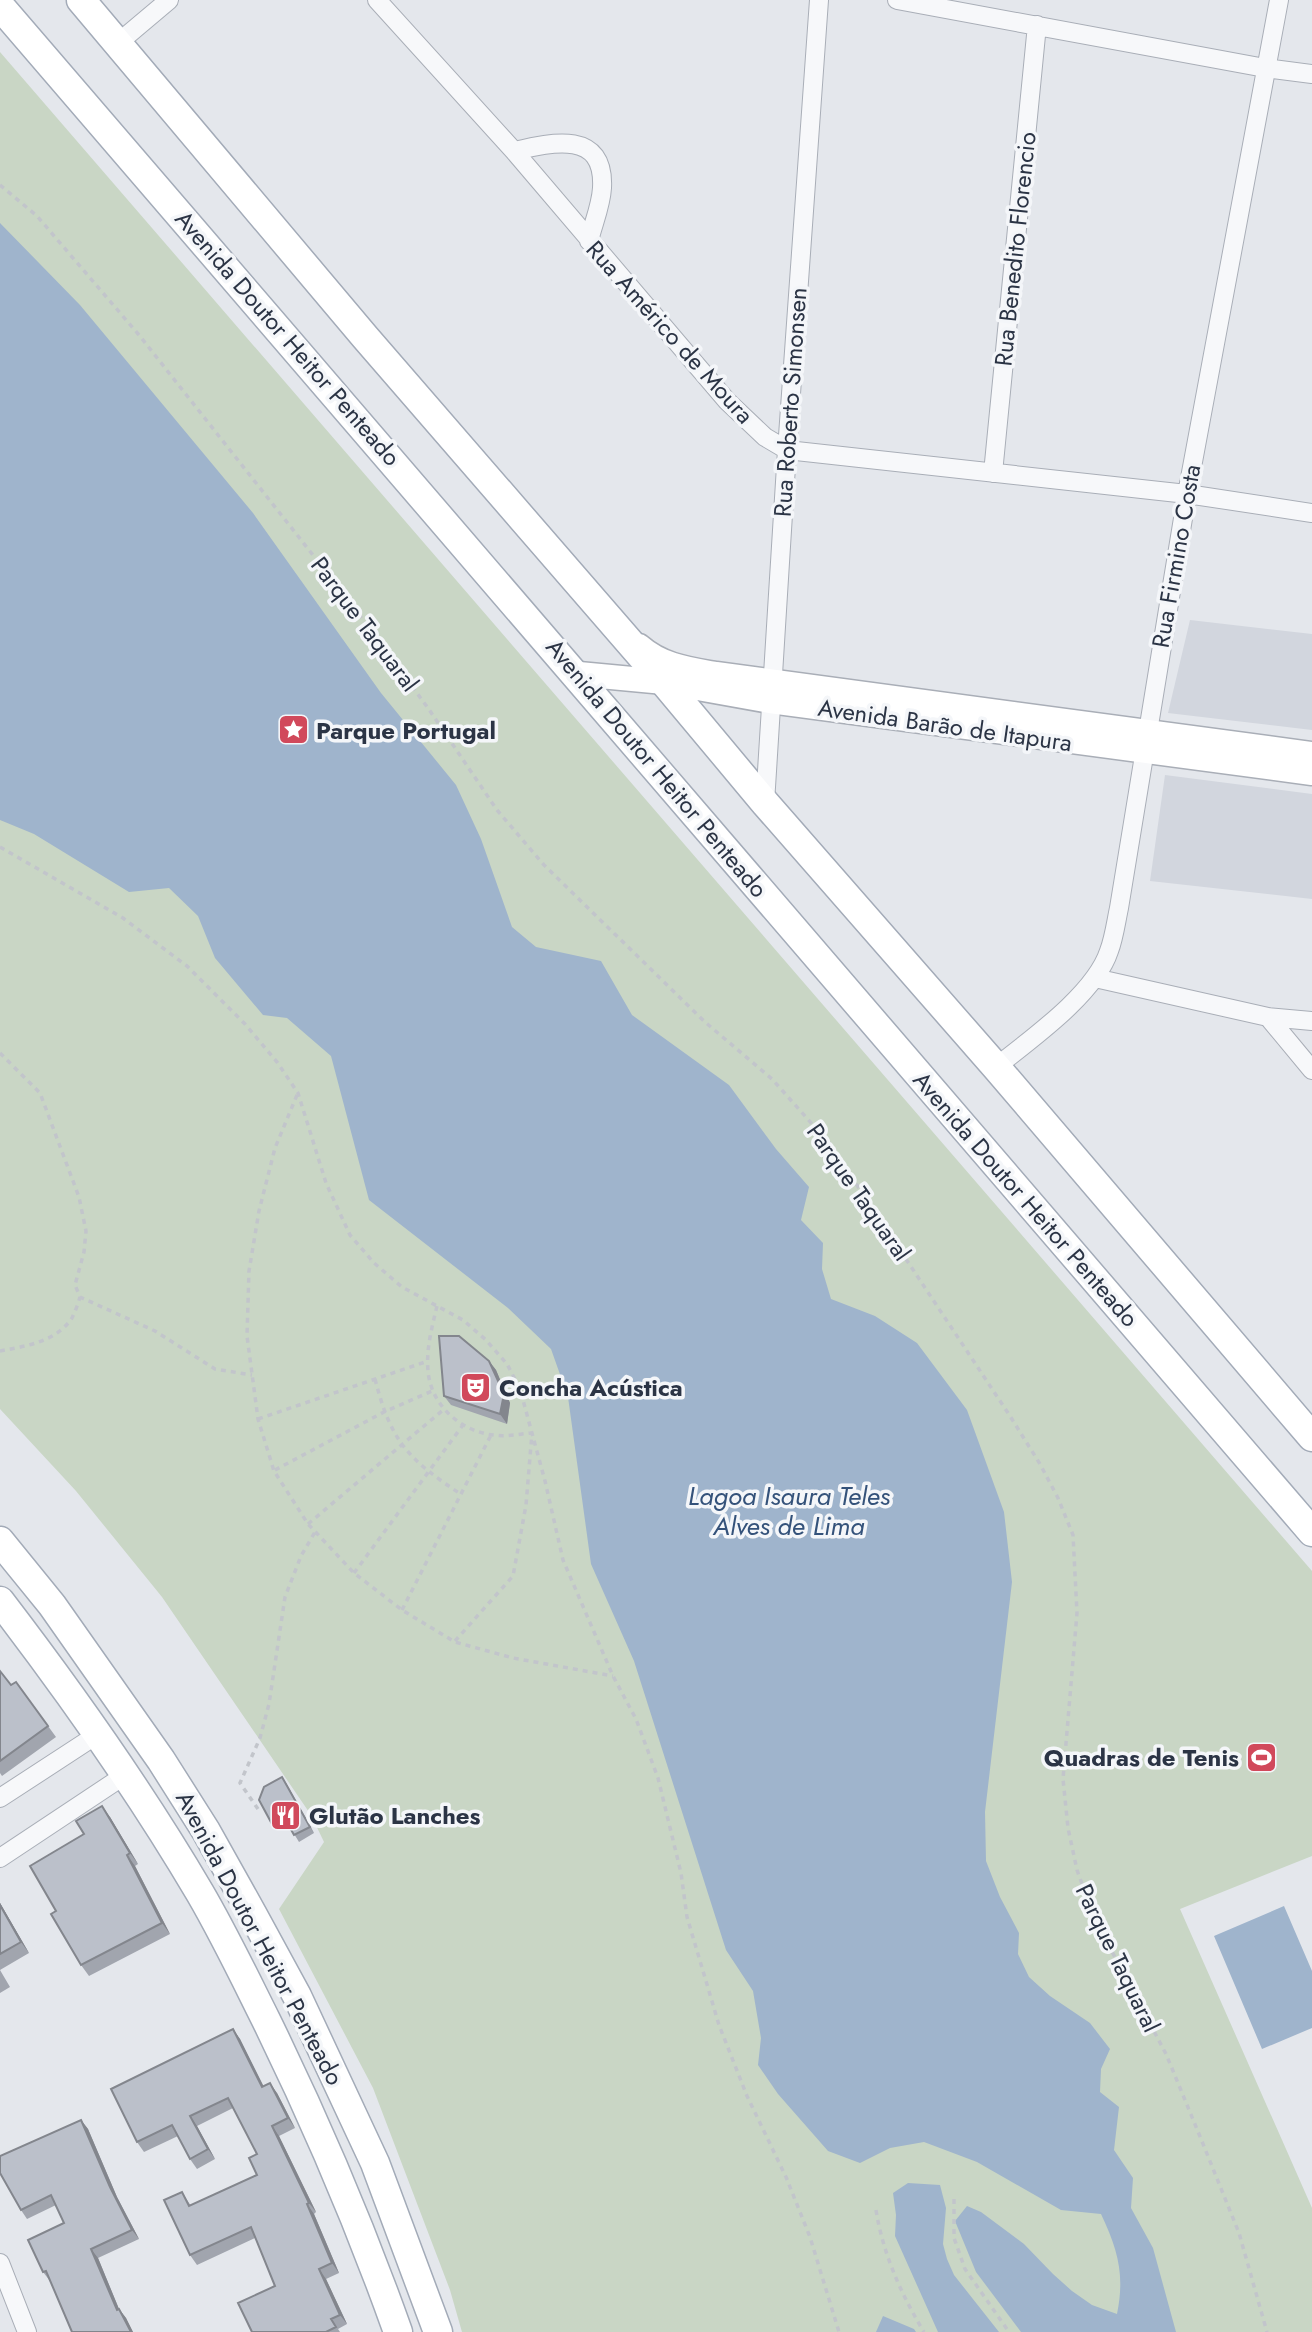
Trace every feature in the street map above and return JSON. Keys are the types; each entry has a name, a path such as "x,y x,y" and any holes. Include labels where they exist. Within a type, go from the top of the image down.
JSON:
{"main road":[{"path":"81,0 365,337 615,624 765,803 996,1066 1312,1437"},
{"name":"Avenida Doutor Heitor Penteado","path":"0,6 579,674 712,834 1312,1532"},
{"name":"Avenida Barão de Itapura","path":"615,624 652,657 675,667 771,692"},
{"name":"Avenida Barão de Itapura","path":"579,674 771,692 1144,742 1312,773"},
{"name":"Avenida Barão de Itapura","path":"1144,742 1312,754"},
{"name":"Avenida Doutor Heitor Penteado","path":"0,1541 52,1605 123,1704 206,1831 248,1905 297,1996 360,2128 438,2332"},
{"name":"Avenida Doutor Heitor Penteado","path":"0,1601 98,1734 200,1894 283,2055 341,2180 398,2332"}],"street":[{"path":"118,43 169,0"},
{"name":"Rua Américo de Moura","path":"377,0 514,151 727,401 765,437 786,450 1186,494 1312,513"},
{"name":"Rua Roberto Simonsen","path":"765,803 786,450 819,0"},
{"path":"897,0 1265,68 1312,74"},
{"name":"Rua Firmino Costa","path":"996,1066 1051,1022 1096,978 1109,952 1119,908 1186,494 1279,0"},
{"name":"Rua Benedito Florencio","path":"993,473 1037,25"},
{"path":"514,151 545,144 570,143 590,149 601,166 602,190 589,241"},
{"path":"1096,978 1268,1017 1312,1021"},
{"path":"1268,1017 1312,1070"},
{"path":"0,1798 98,1734"},
{"path":"0,1858 125,1775"},
{"path":"0,2263 27,2332"}],"path":[{"name":"Parque Taquaral","path":"0,185 37,216 164,366 343,593 428,708 497,810 544,865 705,1022 772,1079 829,1143 1040,1464 1073,1535 1077,1613 1063,1779 1068,1828 1077,1870 1090,1906 1166,2054 1199,2134 1239,2233 1267,2332"},
{"path":"0,847 123,918 187,966 246,1024 298,1093 326,1182 349,1235 374,1263 402,1287 463,1321 507,1364 520,1389 564,1560 613,1676 636,1719 658,1778 681,1873 687,1917 719,2025 747,2096 786,2177 810,2237 839,2332"},
{"path":"0,1054 40,1093 79,1196 86,1231 84,1252 75,1285 80,1297 155,1331 215,1369 252,1375"},
{"path":"298,1093 275,1148 259,1211 249,1271 247,1336 258,1419 274,1471 315,1532 354,1573 402,1610 455,1642 526,1661 613,1676"},
{"path":"0,1351 54,1336 71,1319 80,1297"},
{"path":"437,1306 428,1360 432,1391 443,1410 463,1425 491,1435 532,1433"},
{"path":"258,1419 428,1360"},
{"path":"375,1379 384,1412 401,1446 429,1473 462,1495"},
{"path":"274,1471 384,1412 432,1391"},
{"path":"308,1524 443,1410"},
{"path":"354,1573 463,1425"},
{"path":"455,1642 513,1576 526,1505 532,1433"},
{"path":"402,1610 491,1435"},
{"path":"258,1809 240,1783 260,1738 269,1704 285,1597 301,1556 315,1532"},
{"path":"954,2199 954,2238 965,2269 1009,2332"},
{"path":"876,2210 880,2237 906,2304 924,2332"}],"shaded area":[{"path":"1190,620 1312,634 1312,730 1168,713"},
{"path":"1165,775 1312,794 1312,899 1150,881"}],"green space":[{"name":"Parque Portugal","path":"0,52 1312,1571 1312,1856 1180,1909 1312,2208 1312,2332 462,2332 450,2290 373,2088 279,1909 324,1842 311,1815 162,1597 76,1491 0,1409"}],"water":[{"name":"Lagoa Isaura Teles Alves de Lima","path":"0,223 80,305 253,513 381,693 456,785 481,839 512,927 536,947 601,961 632,1015 729,1085 776,1149 809,1187 801,1220 823,1243 822,1269 831,1299 875,1316 917,1343 967,1410 1004,1512 1012,1582 985,1812 986,1861 1000,1897 1019,1933 1018,1954 1029,1977 1050,1996 1090,2023 1110,2049 1101,2069 1100,2092 1119,2107 1114,2150 1133,2178 1131,2208 1153,2248 1176,2332 1021,2332 976,2272 955,2221 967,2206 981,2212 1024,2244 1072,2291 1092,2305 1117,2314 1120,2275 1112,2239 1101,2214 1061,2210 977,2162 924,2142 890,2148 860,2163 828,2151 778,2094 758,2065 761,2038 753,1991 726,1950 634,1661 591,1564 568,1397 551,1349 508,1308 369,1200 331,1056 287,1018 263,1015 215,958 198,916 169,888 129,892 34,834 0,820"},
{"path":"1284,1906 1312,1971 1312,2028 1262,2049 1214,1936"},
{"path":"908,2183 940,2185 946,2208 943,2244 947,2259 954,2275 999,2332 938,2332 895,2236 893,2193"},
{"path":"883,2316 914,2329 916,2332 876,2332"}],"building":[{"name":"Concha Acústica","path":"439,1336 459,1336 489,1361 504,1394 500,1414 444,1396"},
{"path":"0,1671 11,1685 16,1682 48,1726 0,1761"},
{"name":"Glutão Lanches","path":"282,1777 310,1827 294,1835 284,1817 272,1824 259,1800 264,1787"},
{"path":"102,1806 130,1853 127,1855 162,1923 81,1965 51,1914 56,1911 30,1866 84,1834 76,1821"},
{"path":"0,1905 21,1942 0,1954"},
{"path":"233,2029 262,2087 270,2083 288,2118 272,2126 309,2203 307,2204 332,2263 319,2269 340,2315 331,2319 336,2327 326,2332 252,2332 238,2303 275,2286 251,2227 190,2255 164,2200 182,2192 189,2206 257,2175 249,2158 257,2154 228,2098 190,2116 208,2149 190,2159 172,2125 137,2142 111,2089"},
{"path":"81,2120 132,2230 91,2249 117,2310 119,2309 131,2332 72,2332 46,2271 43,2272 28,2240 64,2223 51,2195 21,2210 0,2173 0,2156"}],"place":[{"name":"Parque Portugal","path":"293,730"},
{"name":"Concha Acústica","path":"476,1387"},
{"name":"Quadras de Tenis","path":"1262,1757"},
{"name":"Glutão Lanches","path":"286,1815"}]}
